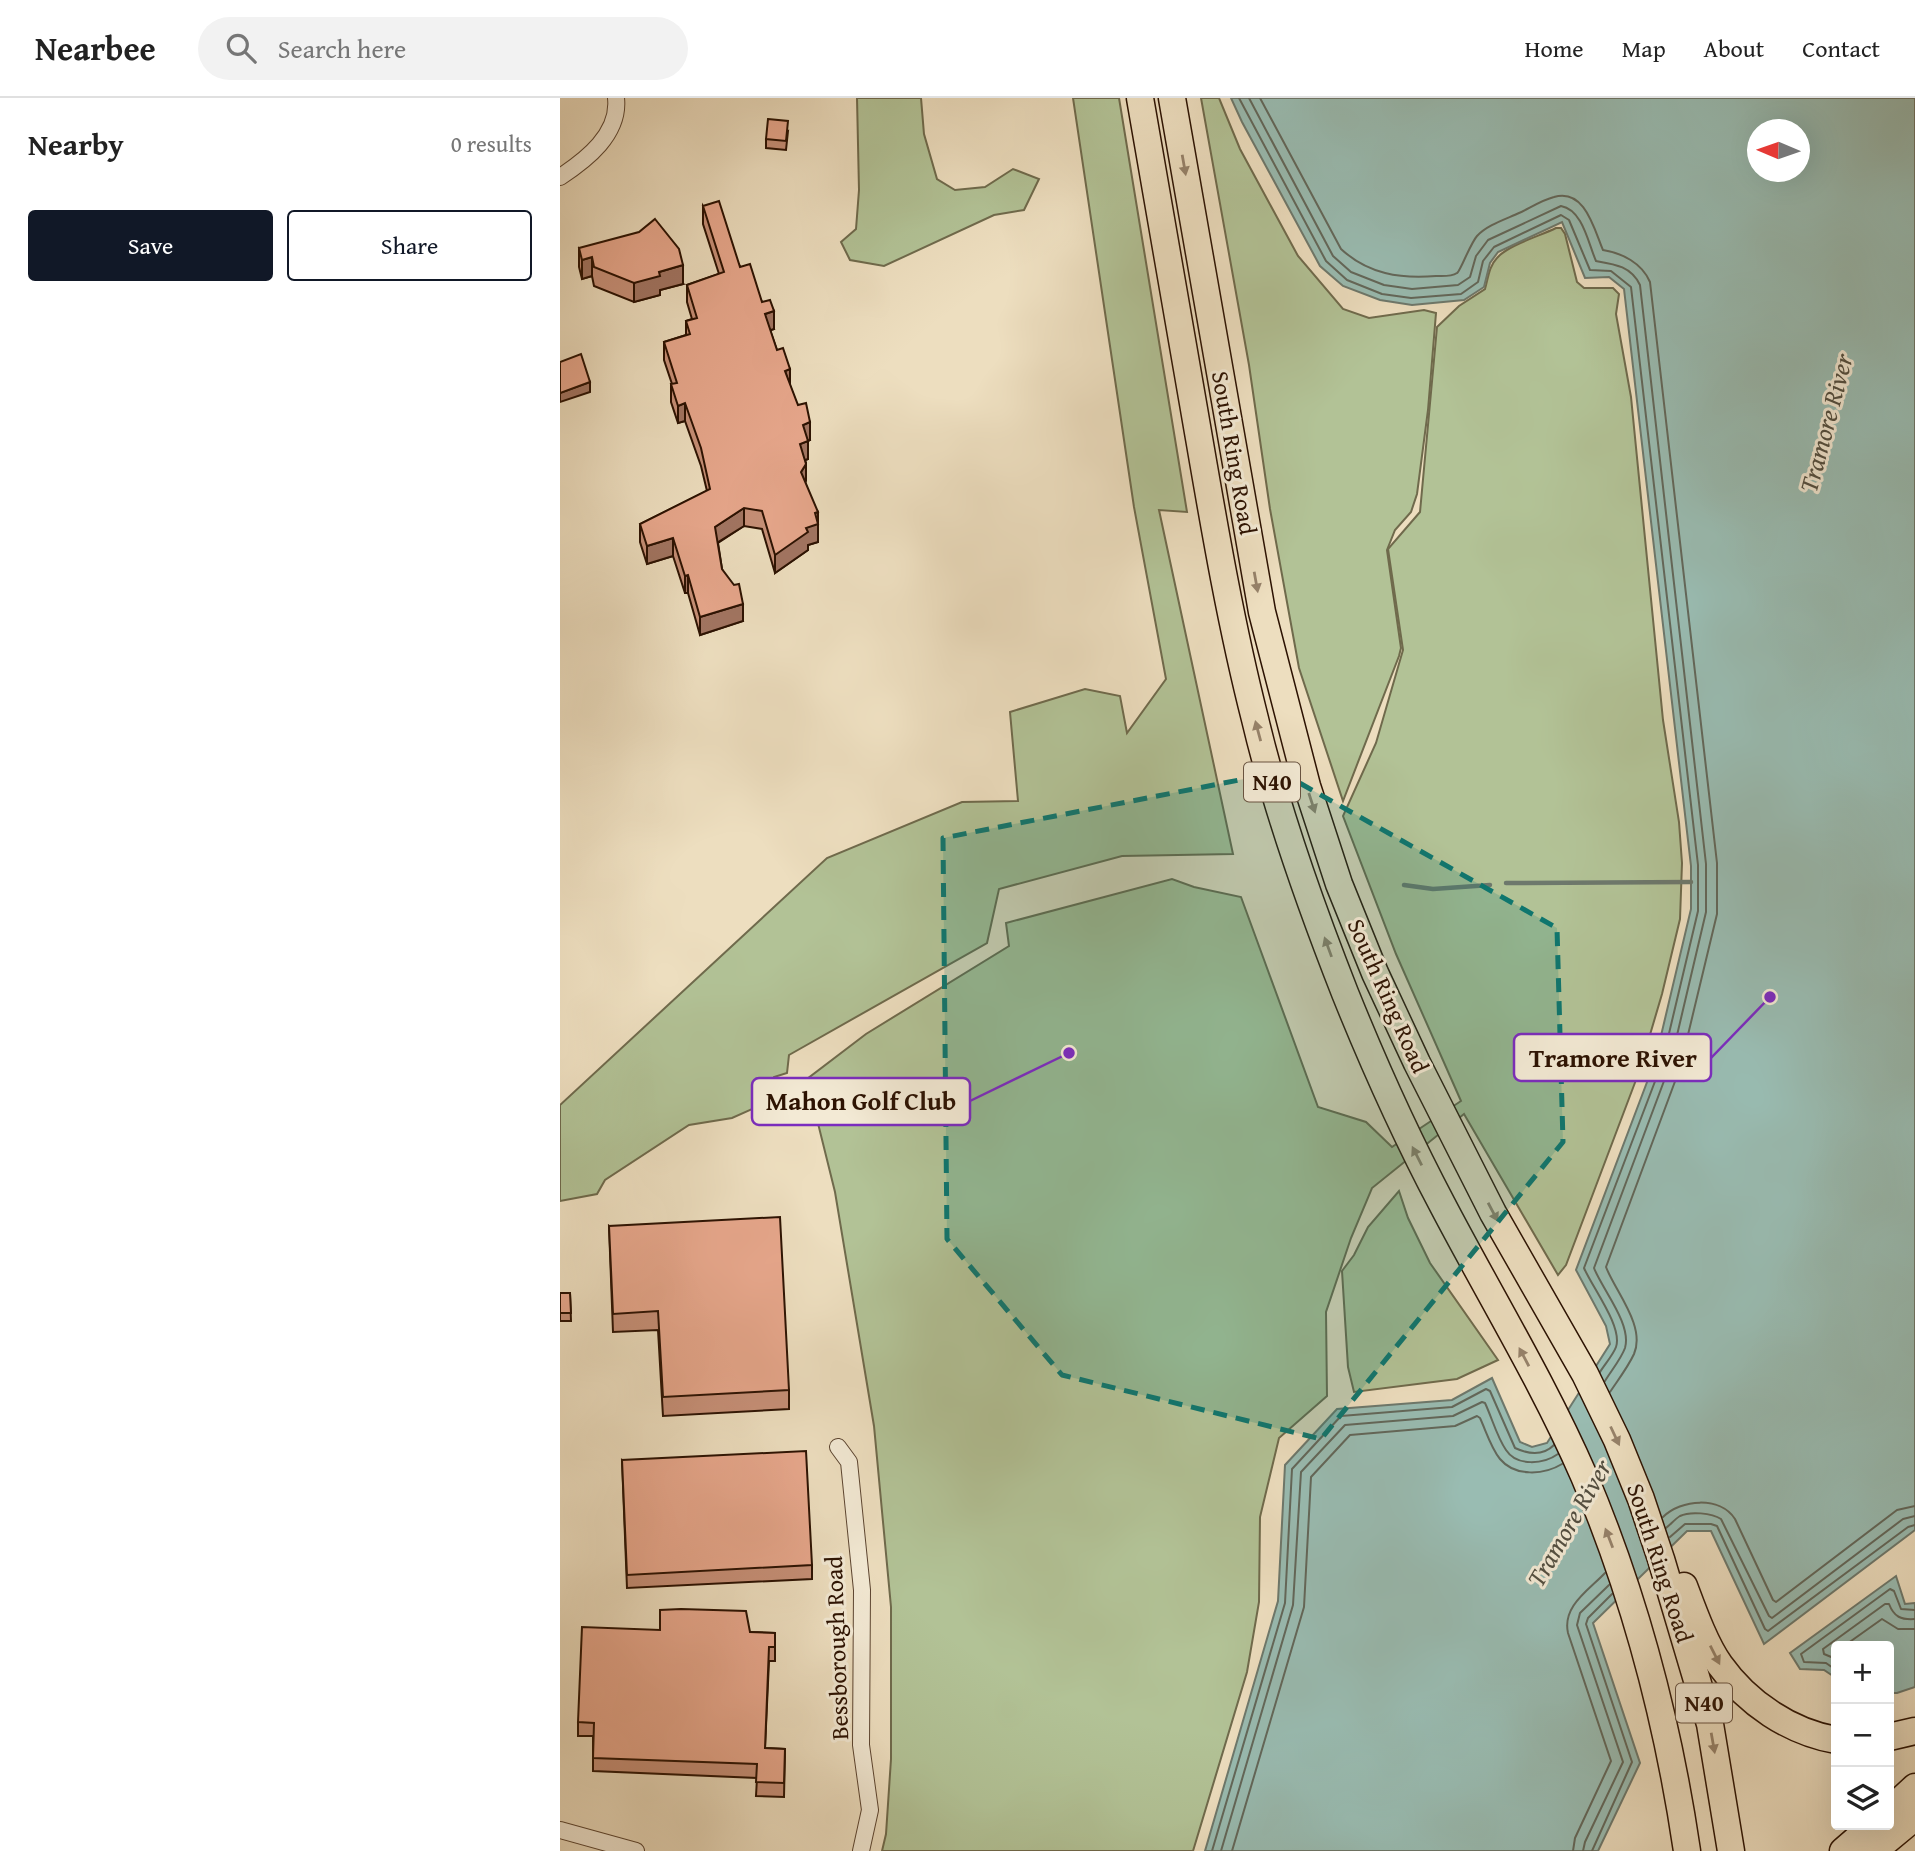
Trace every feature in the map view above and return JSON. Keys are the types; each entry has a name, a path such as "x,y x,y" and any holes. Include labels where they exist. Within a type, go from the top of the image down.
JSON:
{"highway":[{"name":"South Ring Road","path":"1140,98 1229,612 1279,809 1344,991 1380,1077 1441,1203 1557,1417 1610,1539 1665,1723 1678,1786 1687,1851"},
{"name":"South Ring Road","path":"1172,98 1262,612 1307,786 1339,884 1375,973 1417,1063 1493,1213 1585,1374 1617,1440 1665,1553 1710,1724 1731,1851"},
{"path":"1665,1553 1719,1664 1751,1701 1792,1726 1831,1738"},
{"path":"1894,1736 1915,1731"},
{"path":"1894,1806 1915,1787"},
{"path":"1874,1851 1915,1817"},
{"path":"1843,1851 1867,1830"}],"street":[{"path":"560,177 587,159 601,142 612,124 616,98"},
{"name":"Bessborough Road","path":"838,1447 849,1462 862,1590 862,1745 870,1810 861,1851"},
{"path":"560,1830 635,1851"}],"highlighted area":[{"path":"1280,772 1557,928 1563,1142 1321,1439 1062,1375 947,1239 943,838"}],"green space":[{"path":"857,98 921,98 924,134 937,179 955,190 985,187 1013,169 1039,179 1024,210 994,215 884,266 850,260 841,242 856,229 859,190"},
{"path":"1073,98 1119,98 1187,512 1159,510 1233,854 1122,856 999,889 987,943 789,1055 787,1073 774,1077 768,1102 732,1118 689,1125 605,1180 597,1194 560,1201 560,1105 827,858 962,802 1018,801 1010,712 1085,689 1120,696 1127,733 1166,679 1134,507"},
{"path":"1201,98 1219,98 1240,149 1298,256 1343,309 1369,318 1424,310 1436,313 1428,410 1417,494 1411,512 1395,530 1387,550 1401,648 1343,801 1299,668"},
{"path":"1561,228 1565,234 1577,282 1584,288 1613,288 1619,294 1616,314 1631,397 1663,720 1679,822 1682,863 1680,919 1662,994 1639,1072 1566,1265 1558,1275 1464,1114 1372,1188 1351,1238 1326,1312 1327,1396 1279,1438 1260,1517 1259,1602 1247,1672 1193,1851 882,1851 886,1834 891,1759 891,1607 874,1426 835,1192 807,1079 866,1034 1009,946 1006,923 1172,879 1194,887 1241,897 1318,1107 1366,1122 1392,1147 1461,1101 1396,954 1343,816 1376,743 1403,650 1388,549 1420,512 1437,327 1459,306 1485,289 1492,265 1502,253"},
{"path":"1399,1191 1408,1218 1430,1263 1498,1360 1457,1379 1354,1392 1348,1367 1342,1271 1354,1255 1368,1227"}],"water":[{"path":"1231,98 1915,98 1915,1530 1764,1644 1711,1531 1687,1531 1593,1623 1640,1763 1598,1851 1205,1851 1278,1601 1285,1465 1337,1409 1452,1400 1492,1378 1520,1442 1532,1447 1547,1443 1610,1344 1606,1326 1576,1270 1655,1061 1691,909 1691,866 1624,289 1609,277 1585,278 1562,222 1498,252 1490,263 1484,287 1464,300 1412,305 1380,300 1343,286 1320,266"},
{"path":"1896,1576 1905,1604 1915,1603 1915,1687 1894,1693 1894,1641 1831,1641 1831,1675 1824,1670 1800,1669 1790,1653"}],"building":[{"path":"768,119 788,121 786,141 766,139"},
{"path":"719,201 740,267 750,264 762,302 770,300 774,311 765,314 777,350 783,348 790,369 785,371 798,405 806,403 810,422 803,425 808,441 800,444 806,464 801,472 818,512 815,513 818,524 806,528 808,532 775,555 762,511 744,508 715,527 722,569 734,585 739,584 743,604 700,617 688,575 685,576 673,538 647,546 640,524 710,489 701,448 685,403 678,406 671,384 677,383 664,342 690,334 686,321 697,318 687,285 724,272 703,206"},
{"path":"655,219 679,249 683,265 659,272 660,276 634,283 594,267 592,257 582,260 579,248 639,232"},
{"path":"581,354 590,382 560,393 560,362"},
{"path":"780,1217 789,1390 663,1397 658,1311 613,1314 609,1226"},
{"path":"560,1293 570,1293 571,1313 560,1313"},
{"path":"806,1451 812,1565 627,1575 622,1460"},
{"path":"660,1610 746,1611 750,1632 775,1633 775,1647 769,1647 765,1748 785,1749 784,1783 756,1782 757,1764 593,1758 594,1723 578,1722 582,1627 660,1630"}],"waterway":[{"path":"1506,883 1691,882"},
{"path":"1404,885 1433,889 1490,885"}],"place":[{"name":"Tramore River","path":"1770,997"},
{"name":"Mahon Golf Club","path":"1069,1053"}]}
